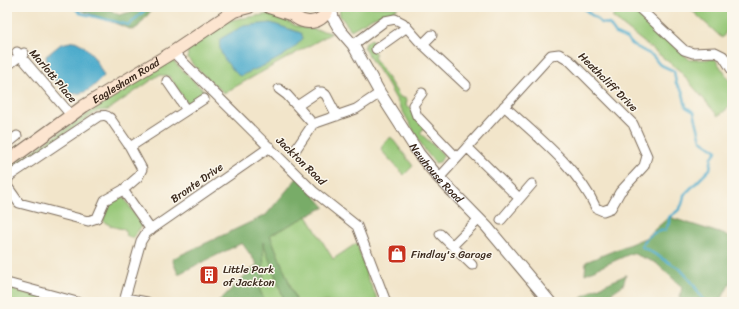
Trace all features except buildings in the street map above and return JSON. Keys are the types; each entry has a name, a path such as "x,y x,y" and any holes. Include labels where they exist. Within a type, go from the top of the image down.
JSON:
{"main road":[{"name":"Eaglesham Road","path":"7,162 96,98 173,52 234,10 249,7"},
{"path":"269,7 289,10 302,22 317,20 323,16 330,7"}],"street":[{"name":"Newhouse Road","path":"330,7 333,18 340,30 352,45 380,93 419,154 439,178 479,219 550,302"},
{"path":"638,7 684,50 694,52 715,52 722,56 732,70"},
{"path":"352,45 385,21 395,19 403,23 466,85"},
{"name":"Newhouse Road","path":"317,20 327,22 340,30"},
{"path":"376,49 407,27"},
{"path":"423,44 432,35"},
{"name":"Jackton Road","path":"173,52 314,191 357,226 386,302"},
{"name":"Marlott Place","path":"7,66 21,54 71,115"},
{"name":"Heathcliff Drive","path":"439,178 504,106 551,55 560,54 569,60 633,124 647,156 644,166 620,192 611,208 603,211 596,208 590,196 560,158 504,106"},
{"path":"167,82 188,110"},
{"path":"280,89 313,124"},
{"path":"297,106 318,92 322,92 326,95 337,116"},
{"path":"296,149 313,124 356,110 380,93"},
{"path":"422,93 413,105 417,116 457,158"},
{"path":"130,147 204,99"},
{"path":"102,115 110,118 130,147 142,169 138,178 123,190 105,200 97,218 88,221 19,203 7,185 8,178 11,175 102,115"},
{"path":"7,144 17,136"},
{"name":"Bronte Drive","path":"123,300 141,241 146,233 270,147"},
{"path":"467,147 518,198"},
{"path":"501,220 518,198 532,184"},
{"path":"123,190 151,230"},
{"path":"453,245 479,219"},
{"path":"440,234 472,265"},
{"path":"7,283 77,302"},
{"path":"123,300 147,302"}],"green space":[{"path":"73,7 105,7 119,15 134,11 137,7 154,7 138,27 133,30"},
{"path":"296,7 322,7 316,12 309,14 302,12"},
{"path":"339,7 398,8 390,13 374,17 351,30 340,16"},
{"path":"625,7 630,7 690,60 715,59 732,84 732,105 718,116 680,71 612,17"},
{"path":"688,7 732,7 732,23 722,38"},
{"path":"270,14 300,27 332,33 224,93 194,66 188,58 187,49 230,20"},
{"path":"371,39 375,46 372,48 376,55 374,57 400,97 407,99 406,106 410,107 424,128 420,133 444,155 440,162 435,163 424,149 388,85 366,52 364,48 366,43"},
{"path":"171,59 206,93 187,103 169,76 159,75 108,110 98,111 9,171 7,175 7,169 165,61"},
{"path":"391,137 413,166 404,175 381,150 383,144"},
{"path":"298,177 325,207 270,235 297,302 285,302 263,242 264,276 259,288 265,302 218,302 257,264 242,243 178,274 172,259 266,215"},
{"path":"122,197 125,199 142,226 133,238 127,236 124,229 118,228 103,221 108,205"},
{"path":"307,216 333,259 357,243 368,279 379,302 297,302 270,235"},
{"path":"669,217 732,237 732,279 720,302 679,302 682,287 656,263 632,253 585,274 586,262 645,238"},
{"path":"262,240 285,302 265,302 259,288 264,276"},
{"path":"626,275 623,285 598,302 576,302 593,290"},
{"path":"7,288 61,302 7,302"}],"water":[{"path":"271,23 301,33 303,38 290,51 282,56 266,65 240,76 238,75 227,63 222,54 220,49 220,39 243,26"},
{"path":"75,41 89,51 96,60 104,76 89,90 81,93 69,94 57,83 48,70 46,56 61,44"}],"waterway":[{"path":"74,7 80,13 129,25 148,7"},
{"path":"583,7 601,23 609,24 616,34 627,39 633,45 653,56 659,64 674,71 676,83 683,93 686,107 694,112 701,140 717,151 712,157 710,169 684,195 683,203 678,211 669,217 669,223 665,230 651,235 641,246 680,269 691,281 705,302"}],"place":[{"name":"Findlay's Garage","path":"397,254"},
{"name":"Little Park of Jackton","path":"209,275"}]}
